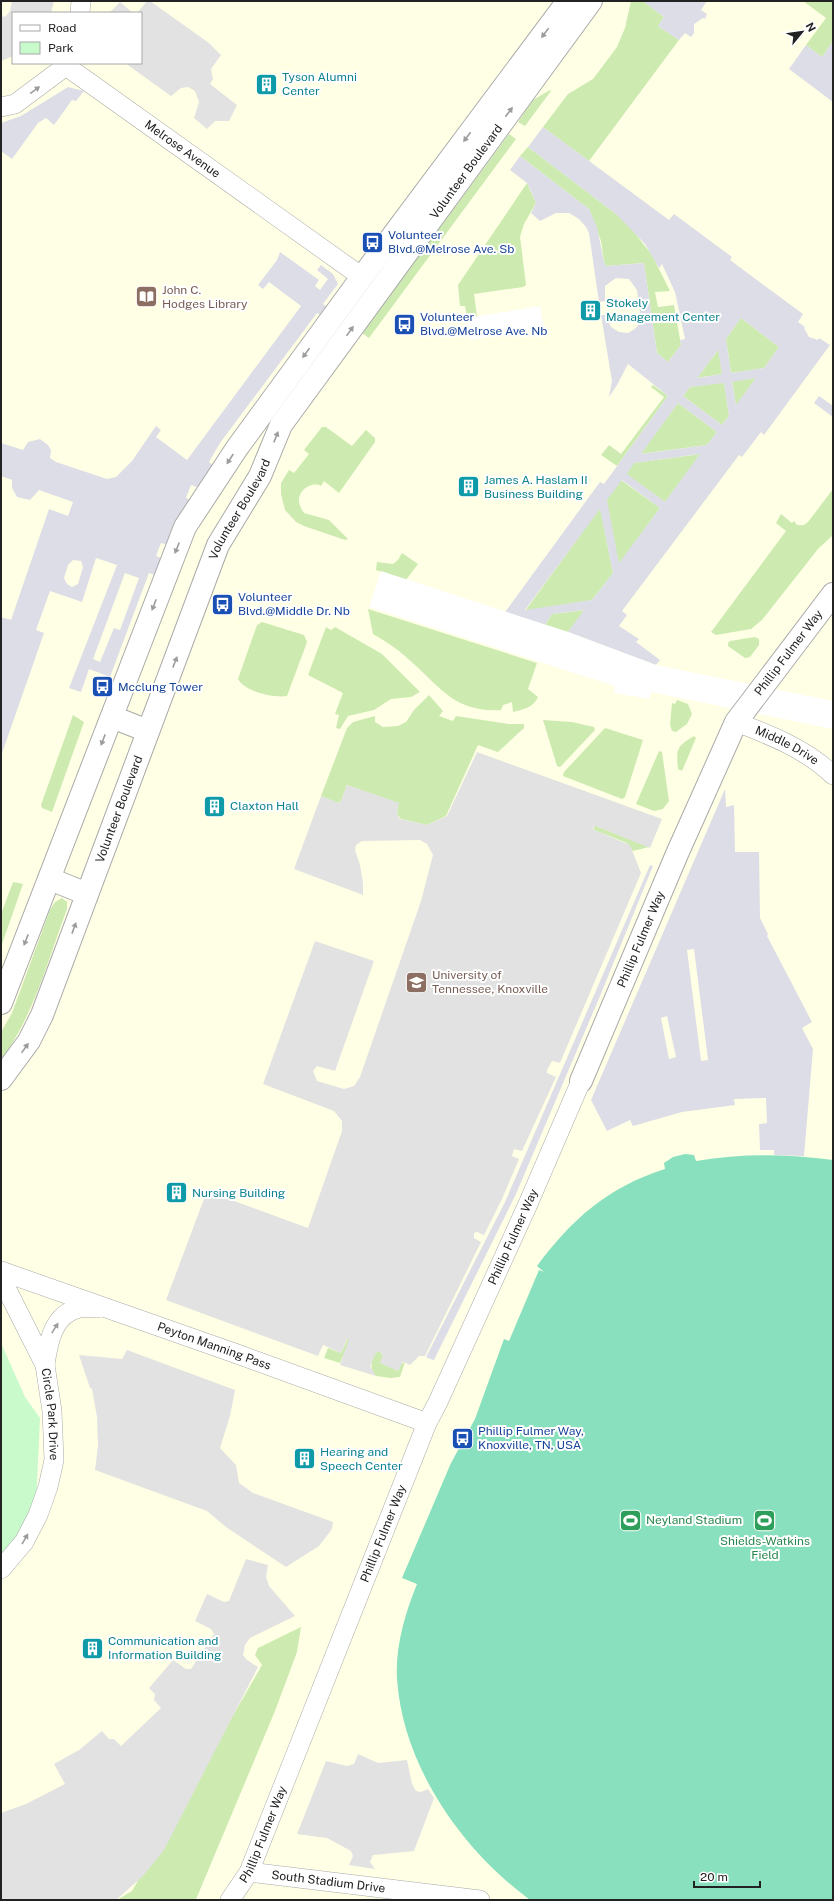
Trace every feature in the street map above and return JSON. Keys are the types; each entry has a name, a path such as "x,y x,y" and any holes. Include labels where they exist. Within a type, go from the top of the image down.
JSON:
{"street":[{"path":"80,12 81,1"},
{"name":"Volunteer Boulevard","path":"1,1003 185,527 237,448 362,276 568,1"},
{"name":"Volunteer Boulevard","path":"1,1079 30,1041 42,1015 218,545 260,476 281,425 591,1"},
{"name":"Melrose Avenue","path":"1,107 15,104 67,65 362,276"},
{"path":"362,276 379,289"},
{"name":"Phillip Fulmer Way","path":"230,1900 249,1872 427,1423 525,1211 676,854 736,722 833,594"},
{"path":"112,716 148,731"},
{"name":"Middle Drive","path":"736,722 772,736 817,760 833,775"},
{"path":"50,879 87,894"},
{"name":"Peyton Manning Pass","path":"1,1271 240,1355 427,1423"},
{"name":"Circle Park Drive","path":"1,1278 45,1365 52,1411 54,1460 48,1487 38,1516 24,1542 1,1570"},
{"path":"45,1365 49,1336 58,1322 68,1313 79,1308 104,1308"},
{"name":"South Stadium Drive","path":"249,1872 480,1900"}],"shaded area":[{"name":"University of Tennessee, Knoxville","path":"1,1 833,1 833,1900 1,1900"},
{"path":"12,1 54,1 51,12 12,12 12,56 1,61 1,12 3,17 10,11"},
{"path":"147,1 150,1 209,43 221,55 211,69 213,79 210,84 237,105 229,121 215,121 207,129 194,118 199,102 195,91 188,87 181,88 171,96 126,64 142,64 142,12 138,12"},
{"path":"643,1 707,1 701,10 707,14 705,19 703,18 694,24 694,33 691,37 685,33 679,40 658,26 664,17"},
{"path":"120,2 132,12 110,12"},
{"path":"833,41 833,102 789,69 806,45 822,57"},
{"path":"68,87 84,91 76,101 72,100 54,125 46,118 38,123 12,159 1,151 1,123 21,116"},
{"path":"543,127 669,220 674,214 732,257 730,260 803,314 798,322 805,327 804,328 809,337 818,340 819,338 830,345 764,435 761,432 742,457 739,455 622,611 627,615 619,626 639,639 636,642 660,660 656,665 568,632 584,610 552,614 545,625 505,612 600,482 604,484 668,396 628,364 609,397 612,381 601,315 606,315 611,327 619,332 628,333 633,330 637,327 641,319 637,290 629,279 616,278 605,286 605,301 599,302 589,233 586,227 579,219 569,213 556,213 540,221 531,213 536,203 530,189 527,183 510,170 520,156 589,209 597,227 606,266 644,263 657,353 668,362 681,345 680,340 685,339 675,292 662,264 659,268 645,244 616,214 528,147","holes":["741,318 779,347 764,368 731,373 726,339","718,350 722,374 698,377","756,378 736,405 732,382","724,383 729,416 722,425 683,396 690,387","678,403 717,432 707,445 641,454","700,454 665,502 627,474 634,463","622,480 660,508 619,563 607,500","600,509 613,573 592,600 525,610"]},
{"path":"280,252 319,280 315,286 320,290 328,279 317,270 321,265 333,274 338,284 323,304 330,309 324,318 317,313 220,443 209,462 214,466 199,488 191,485 186,498 191,500 169,545 161,543 156,556 164,559 158,576 149,573 110,677 89,669 81,692 69,688 117,565 96,558 82,602 50,591 36,630 44,633 1,756 1,617 11,620 49,509 68,516 73,502 39,490 30,500 17,497 12,488 12,480 1,476 1,443 23,450 28,442 40,439 48,445 51,450 50,458 56,462 107,479 116,477 132,461 156,426 161,430 156,437 187,460 301,306 269,282 263,289 258,285 277,260","holes":["73,560 81,561 83,567 78,584 72,587 67,584 64,578 68,565","125,573 139,578 120,630 114,628 100,662 93,659"]},
{"path":"819,396 833,406 833,417 814,403"},
{"path":"477,752 662,819 650,848 596,826 593,827 594,830 630,845 641,873 560,1063 552,1061 547,1070 547,1073 556,1077 522,1151 514,1149 512,1156 519,1159 502,1199 484,1235 477,1232 474,1233 474,1238 481,1242 425,1356 419,1356 410,1365 404,1362 402,1363 398,1371 380,1363 383,1355 380,1352 376,1352 370,1366 376,1376 340,1365 349,1339 347,1339 341,1353 323,1345 318,1356 166,1300 207,1191 308,1228 342,1131 342,1121 334,1111 263,1084 315,941 374,961 335,1071 317,1066 313,1071 317,1081 344,1089 354,1086 360,1077 421,901 433,855 427,844 420,840 362,841 356,845 355,850 360,865 363,895 294,869 321,796 339,803 347,785 399,803 397,814 400,819 427,825 447,816"},
{"path":"725,789 726,807 734,805 735,852 759,852 760,918 768,934 767,936 812,1022 802,1028 813,1049 804,1156 774,1155 774,1150 760,1150 759,1124 767,1123 766,1098 734,1099 735,1105 682,1112 633,1126 630,1120 607,1131 591,1100","holes":["694,949 708,1060 701,1061 687,950","667,1016 676,1057 669,1059 661,1018"]},
{"path":"650,865 653,866 516,1194 434,1360 430,1359 426,1357 505,1202"},
{"path":"127,1350 235,1390 230,1416 220,1448 236,1465 239,1483 253,1493 333,1522 332,1529 319,1546 286,1567 226,1527 207,1511 95,1470 98,1446 97,1417 92,1389 90,1388 79,1355 122,1359"},
{"path":"246,1559 268,1565 266,1577 269,1586 295,1616 250,1638 245,1645 243,1655 247,1660 258,1667 164,1850 143,1876 116,1900 1,1900 1,1813 26,1804 65,1784 54,1764 79,1750 102,1731 109,1739 114,1739 121,1746 161,1708 154,1700 155,1694 149,1688 173,1660 186,1669 191,1669 214,1634 211,1629 195,1621 207,1594 224,1602 229,1601"},
{"path":"358,1754 378,1763 407,1760 412,1784 416,1791 421,1792 428,1789 434,1798 414,1851 373,1855 370,1862 375,1869 349,1865 353,1856 351,1851 327,1838 297,1834 326,1761 347,1766 354,1764"}],"green space":[{"path":"631,1 643,1 664,17 658,26 679,40 589,161 543,127 568,94 593,79 617,47 625,28"},
{"path":"803,1 833,1 833,41 822,57 806,45 826,18"},
{"path":"550,90 551,91 525,126 518,122 533,100"},
{"path":"509,134 516,139 369,338 362,333"},
{"path":"528,147 616,214 631,228 652,255 670,291 655,292 658,307 674,305 681,345 668,362 657,353 644,263 606,266 601,241 589,209 520,156"},
{"path":"527,183 536,203 524,224 520,237 526,285 523,287 474,294 477,316 467,318 465,306 460,306 458,285"},
{"path":"741,318 779,347 764,368 731,373 726,339"},
{"path":"719,349 722,374 697,378"},
{"path":"756,378 736,406 732,381"},
{"path":"724,382 729,416 722,425 683,396 690,387"},
{"path":"653,385 668,396 617,466 601,455 609,445 621,454 664,397 651,387"},
{"path":"678,403 717,432 707,445 640,454"},
{"path":"322,427 326,427 352,446 366,430 375,438 375,442 339,493 324,481 321,486 314,485 306,488 299,497 304,513 329,520 348,539 345,540 296,522 285,510 281,494 281,483 289,470 294,473 309,454 304,450"},
{"path":"701,454 665,502 626,474 633,463"},
{"path":"621,480 660,508 619,564 606,500"},
{"path":"833,489 833,535 818,549 762,620 751,629 716,635 711,632 786,531 776,523 781,514 792,523 794,521 797,525 804,525 808,522"},
{"path":"600,508 613,573 592,600 525,611"},
{"path":"402,553 418,564 406,580 376,570 377,562 393,564 398,560"},
{"path":"368,609 537,663 528,689 538,697 536,701 531,706 513,712 512,702 503,705 501,710 484,710 459,702 438,687 418,667 398,651 373,634"},
{"path":"585,610 568,632 545,625 552,614"},
{"path":"262,622 304,635 307,642 287,696 268,695 253,691 242,684 238,679 257,625"},
{"path":"326,627 331,630 335,627 382,654 420,692 411,697 391,699 374,710 348,716 340,729 336,728 339,715 335,714 343,693 308,675"},
{"path":"755,637 759,639 759,645 750,657 745,658 728,646 730,641"},
{"path":"429,695 443,711 439,716 453,721 456,716 509,724 524,724 524,728 498,752 478,745 446,816 427,825 401,819 397,814 398,803 347,785 341,801 338,803 321,796 347,728 353,722 375,716 375,722 383,727 398,726 406,722 414,710"},
{"path":"677,700 688,704 692,714 687,724 676,732 672,731 670,725 672,703 675,704"},
{"path":"73,715 84,722 52,812 42,808 41,805"},
{"path":"543,720 572,722 594,727 595,730 560,767 557,766"},
{"path":"605,728 643,740 625,797 622,799 563,776 564,772"},
{"path":"694,736 696,738 682,771 678,769 677,757 679,749 684,743"},
{"path":"659,751 662,752 669,801 663,809 654,811 636,804"},
{"path":"594,826 649,847 633,851 627,843 594,830"},
{"path":"13,882 23,884 1,947 1,914"},
{"path":"62,898 67,902 67,909 39,987 23,1025 1,1060 1,1032 12,1013 50,910 55,902"},
{"name":"Neyland Stadium","path":"685,1154 694,1155 696,1161 713,1158 764,1155 799,1156 833,1160 833,1900 530,1900 481,1856 459,1831 440,1803 424,1774 411,1743 402,1711 397,1679 397,1667 399,1643 417,1584 402,1578 451,1463 475,1419 504,1339 509,1341 539,1270 544,1272 537,1266 550,1249 578,1219 593,1207 626,1185 665,1169 664,1163 673,1157"},
{"path":"348,1338 350,1341 340,1363 324,1358 328,1348 341,1353"},
{"path":"1,1343 25,1397 40,1418 36,1505 1,1560"},
{"path":"379,1351 383,1355 382,1358 398,1371 401,1364 405,1362 400,1377 390,1378 376,1376 371,1365 375,1353"},
{"path":"301,1627 297,1652 275,1711 195,1900 117,1900 132,1891 262,1665 255,1655 258,1648"}],"pier":[{"path":"540,306 544,328 470,340 467,318"},
{"path":"381,571 568,632 656,665 833,701 833,729 651,692 650,699 614,693 615,686 369,607"}],"place":[{"name":"Tyson Alumni Center","path":"266,84"},
{"name":"Volunteer Blvd.@Melrose Ave. Sb","path":"372,242"},
{"name":"John C. Hodges Library","path":"146,297"},
{"name":"Stokely Management Center","path":"591,310"},
{"name":"Volunteer Blvd.@Melrose Ave. Nb","path":"404,324"},
{"name":"James A. Haslam II Business Building","path":"469,487"},
{"name":"Volunteer Blvd.@Middle Dr. Nb","path":"222,604"},
{"name":"Mcclung Tower","path":"102,687"},
{"name":"Claxton Hall","path":"215,806"},
{"name":"University of Tennessee, Knoxville","path":"417,982"},
{"name":"Nursing Building","path":"177,1193"},
{"name":"Phillip Fulmer Way, Knoxville, TN, USA","path":"463,1438"},
{"name":"Hearing and Speech Center","path":"305,1459"},
{"name":"Neyland Stadium","path":"630,1520"},
{"name":"Shields-Watkins Field","path":"765,1520"},
{"name":"Communication and Information Building","path":"92,1648"}]}
